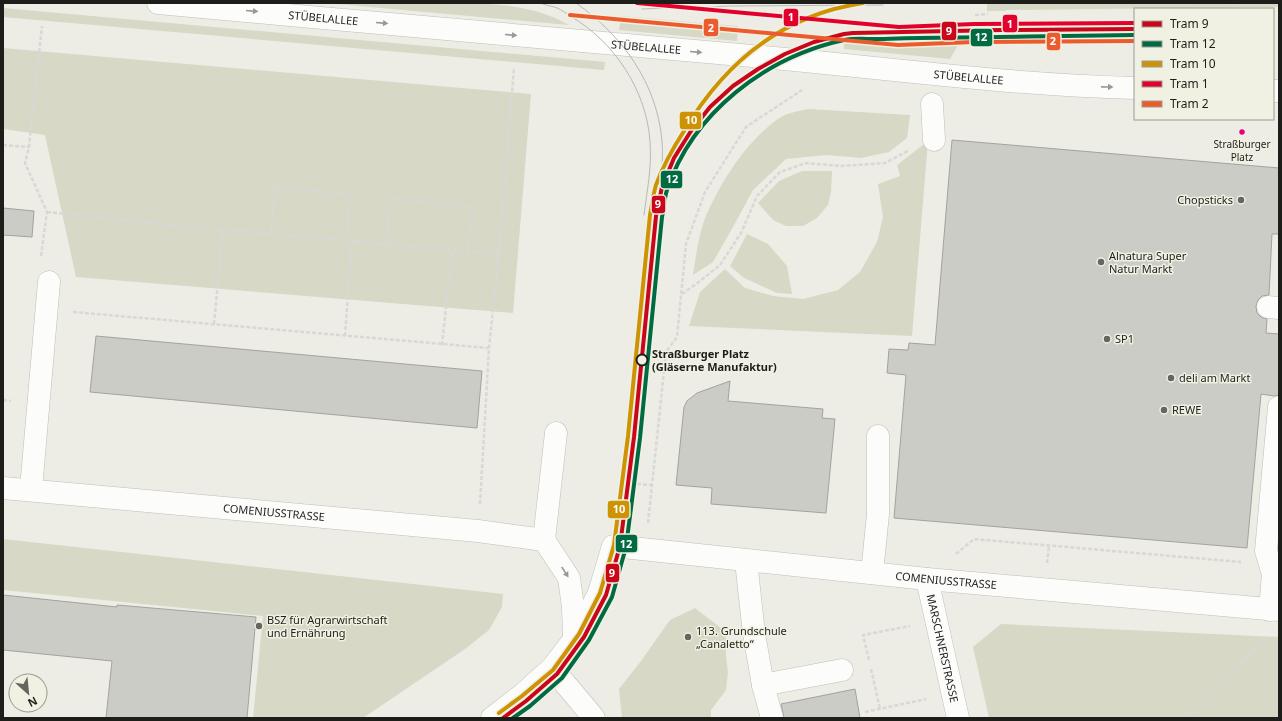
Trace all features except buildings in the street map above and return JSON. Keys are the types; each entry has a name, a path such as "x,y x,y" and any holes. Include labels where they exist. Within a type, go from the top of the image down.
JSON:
{"street":[{"name":"STÜBELALLEE","path":"158,3 753,56 926,73 1080,86 1134,88"},
{"path":"932,104 934,140"},
{"path":"31,490 49,282"},
{"path":"1274,610 1273,574 1266,550 1279,407"},
{"path":"492,718 522,695 552,668 574,639 569,578 544,540 556,433"},
{"path":"872,573 878,514 878,436"},
{"name":"COMENIUSSTRASSE","path":"3,488 478,531 544,540"},
{"name":"COMENIUSSTRASSE","path":"574,639 579,633 600,593 613,546 927,579 1274,610"},
{"path":"746,561 754,634 763,685 772,718"},
{"name":"MARSCHNERSTRASSE","path":"927,579 958,718"},
{"path":"552,668 594,718"},
{"path":"763,685 842,670"}],"path":[{"path":"975,15 988,14"},
{"path":"41,257 47,212 25,163 29,147 42,26"},
{"path":"974,40 988,40"},
{"path":"478,531 489,348 499,254 514,68"},
{"path":"645,549 666,352 677,337 686,244 705,192 746,127 802,90"},
{"path":"3,145 29,147"},
{"path":"682,294 720,265 741,233 757,196 780,172 806,163 841,166 885,163 906,152 910,146"},
{"path":"271,234 275,187 350,194 346,241"},
{"path":"386,244 390,198 472,208 468,252"},
{"path":"47,212 346,241 499,254"},
{"path":"214,324 223,229"},
{"path":"345,336 352,241"},
{"path":"442,345 452,250"},
{"path":"46,310 489,348"},
{"path":"650,351 666,352"},
{"path":"637,484 651,485"},
{"path":"927,579 974,539 1206,560 1270,564"},
{"path":"1185,718 1205,703 1267,636 1274,610"},
{"path":"880,709 863,635 936,621"},
{"path":"865,712 952,693"}],"green space":[{"path":"326,3 480,3 517,7 535,11 569,25"},
{"path":"987,3 1279,3 1279,7 987,11"},
{"path":"3,8 605,62 604,70 3,17"},
{"path":"621,16 738,26 737,41 619,30"},
{"path":"867,39 961,40 950,59 844,49 844,41"},
{"path":"3,48 531,94 513,313 76,277 45,135 3,129"},
{"path":"808,109 910,115 907,138 889,152 861,158 826,155 786,159 753,190 713,262 693,275 704,221 718,192 735,163 757,137 781,117"},
{"path":"928,141 912,336 689,326 700,292 725,269 745,288 773,296 803,299 838,290 860,272 877,242 883,217 878,184 900,176 897,165"},
{"path":"802,171 832,171 831,192 828,205 817,218 803,226 786,226 773,220 758,203 779,181"},
{"path":"747,234 768,244 787,266 792,294 777,293 744,278 730,266"},
{"path":"3,539 503,594 502,607 489,630 465,649 363,718 253,718 263,616 3,590"},
{"name":"113. Grundschule „Canaletto“","path":"695,608 726,632 728,672 726,690 711,710 711,718 622,718 619,689 670,620"},
{"path":"1001,624 1279,637 1279,718 989,718 973,647"}],"tram line":[{"path":"540,3 555,7 562,11 586,26 601,39 614,53 635,86 648,123 650,142 650,170 644,215"},
{"path":"576,3 593,16 622,45 645,80 653,99 659,120 662,141 661,178 656,216"},
{"name":"1","path":"637,3 899,27 974,24 1134,23"},
{"name":"10","path":"499,713 553,670 579,634 600,593 614,545 628,436 650,215 656,185 668,157 700,106 718,84 738,63 759,46 782,31 807,18 834,9 863,3"},
{"path":"642,9 732,6 883,5"},
{"name":"2","path":"570,15 898,45 974,42 1134,41"},
{"name":"9","path":"503,718 526,701 557,674 584,637 606,595 620,546 634,437 656,216 662,187 674,158 691,131 710,107 733,86 758,69 785,54 814,42 844,34 1001,30 1134,29"},
{"name":"12","path":"513,718 530,706 562,678 589,640 612,597 626,547 640,438 665,197 679,162 695,136 714,113 736,92 761,74 787,60 815,48 844,40 1134,35"}],"place":[{"name":"Straßburger Platz","path":"1242,132"},
{"name":"Chopsticks","path":"1241,200"},
{"name":"Alnatura Super Natur Markt","path":"1101,262"},
{"name":"SP1","path":"1107,339"},
{"name":"Straßburger Platz (Gläserne Manufaktur)","path":"642,360"},
{"name":"deli am Markt","path":"1171,378"},
{"name":"REWE","path":"1164,410"},
{"name":"BSZ für Agrarwirtschaft und Ernährung","path":"259,626"},
{"name":"113. Grundschule „Canaletto“","path":"688,637"}]}
